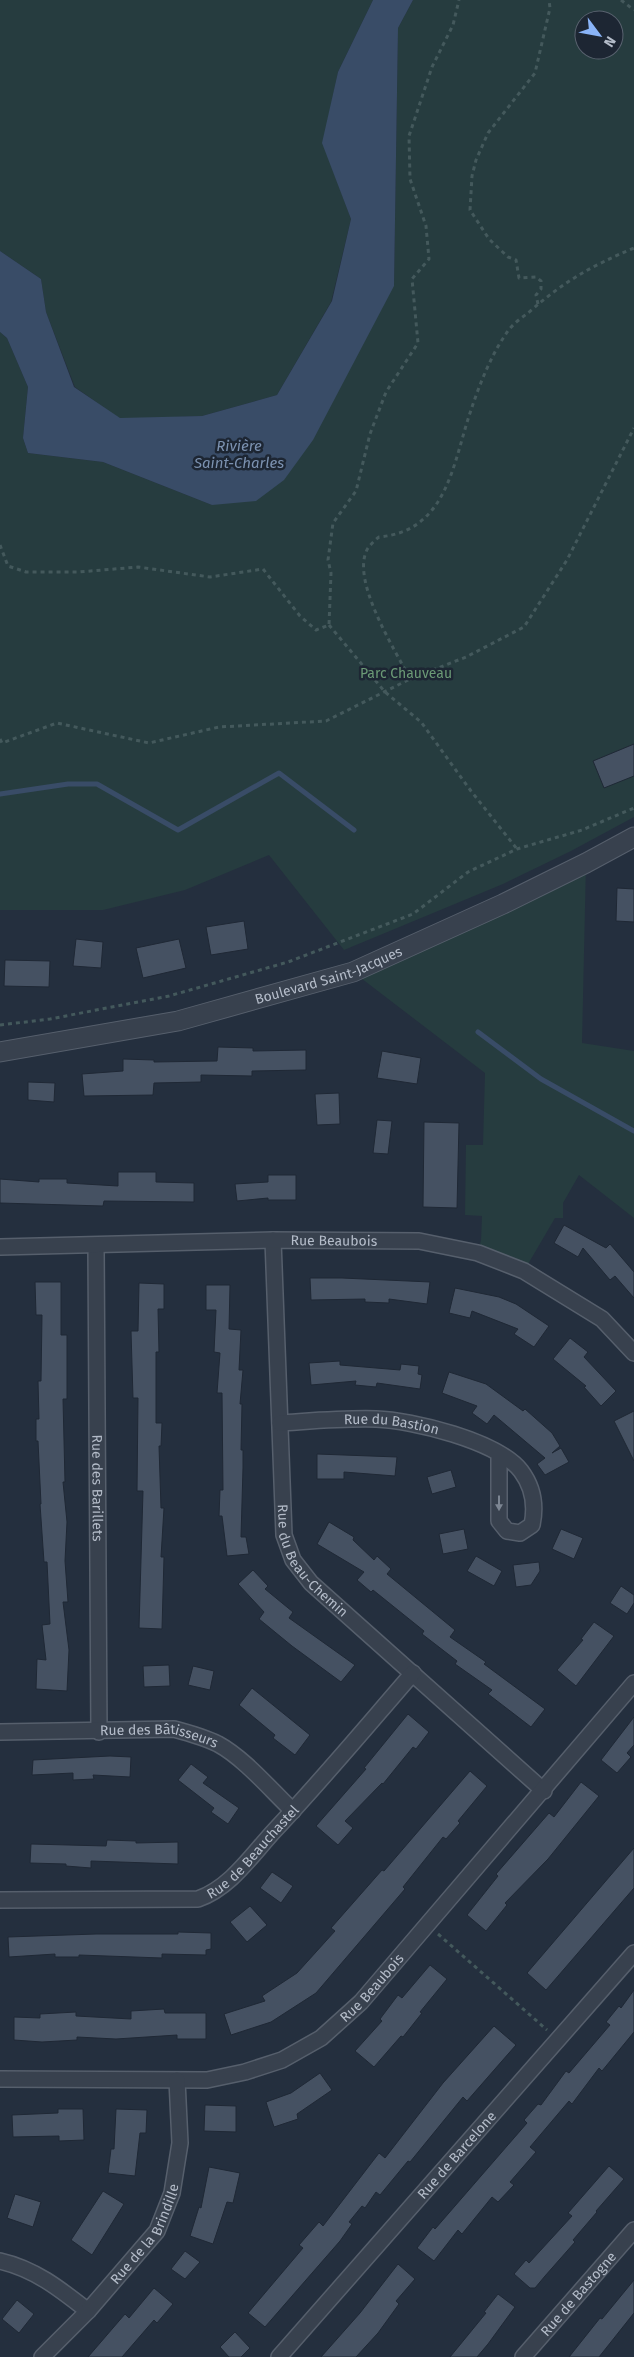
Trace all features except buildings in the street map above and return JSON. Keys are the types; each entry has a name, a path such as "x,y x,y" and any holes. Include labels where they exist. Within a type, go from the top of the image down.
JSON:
{"street":[{"name":"Boulevard Saint-Jacques","path":"0,1052 46,1046 178,1022 353,972 503,904 586,864 634,837"},
{"name":"Rue Beaubois","path":"0,1247 273,1240 418,1241 478,1254 524,1271 602,1319 634,1353"},
{"name":"Rue du Beau-Chemin","path":"273,1240 284,1535 293,1560 311,1583 544,1790"},
{"name":"Rue des Barillets","path":"96,1246 99,1732"},
{"name":"Rue du Bastion","path":"280,1423 377,1419 454,1432 499,1454 520,1470 530,1488 535,1507 532,1525 520,1533 507,1531 499,1521 499,1454"},
{"name":"Rue de Beauchastel","path":"0,1900 198,1899 213,1894 226,1884 293,1811 413,1673"},
{"name":"Rue Beaubois","path":"0,2079 207,2080 245,2072 282,2060 321,2038 361,2002 634,1683"},
{"name":"Rue des Bâtisseurs","path":"0,1732 99,1732 174,1729 196,1735 219,1745 250,1770 293,1811"},
{"name":"Rue de Barcelone","path":"278,2357 634,1953"},
{"name":"Rue de la Brindille","path":"42,2357 88,2310 157,2231 172,2193 180,2142 177,2080"},
{"name":"Rue de Bastogne","path":"523,2357 634,2230"},
{"path":"0,2261 20,2266 52,2282 88,2310"}],"path":[{"path":"458,0 452,25 432,67 409,136 410,179 426,226 429,260 412,279 418,343 386,392 370,434 356,491 332,523 328,560 330,573 329,625 385,692 400,702 421,722 471,791 517,849"},
{"path":"538,304 536,295 541,288 541,281 536,278 519,278 516,260 508,257 484,234 482,226 470,210 469,203 472,176 481,146 488,133 535,73 550,8 549,0"},
{"path":"621,0 634,10"},
{"path":"410,679 366,592 364,562 368,549 378,537 397,535 413,528 429,514 444,493 455,466 471,409 487,370 509,330 568,281 599,262 634,248"},
{"path":"0,739 2,742 57,723 148,743 220,727 326,720 410,679 466,657 524,627 567,560 634,428"},
{"path":"0,545 8,566 26,572 79,572 138,567 210,577 264,569 300,616 316,630 329,625"},
{"path":"0,1025 50,1019 169,996 288,962 412,914 468,872 517,849 582,830 634,808"},
{"path":"428,1925 558,2039"}],"green space":[{"path":"0,0 373,0 338,72 323,143 351,219 331,302 277,395 202,416 120,419 75,387 46,312 41,279 0,251"},
{"name":"Parc Chauveau","path":"413,0 634,0 634,817 571,851 503,884 344,950 269,855 185,890 103,910 0,910 0,332 7,338 28,387 23,438 28,453 103,462 212,505 394,286 398,28"},
{"path":"586,863 582,1043 634,1051 634,1218 579,1175 563,1203 563,1218 555,1218 524,1271 478,1253 481,1240 482,1216 465,1215 466,1145 483,1145 485,1073 353,972"}],"water":[{"name":"Rivière Saint-Charles","path":"373,0 413,0 398,28 394,286 313,440 284,480 256,501 212,505 103,462 28,453 23,438 28,387 7,338 0,332 0,251 41,279 46,312 74,387 120,418 202,416 277,395 332,301 351,219 322,143 338,72"}],"waterway":[{"path":"0,794 68,784 97,784 178,830 279,773 354,830"},
{"path":"478,1032 541,1079 634,1131"}]}
